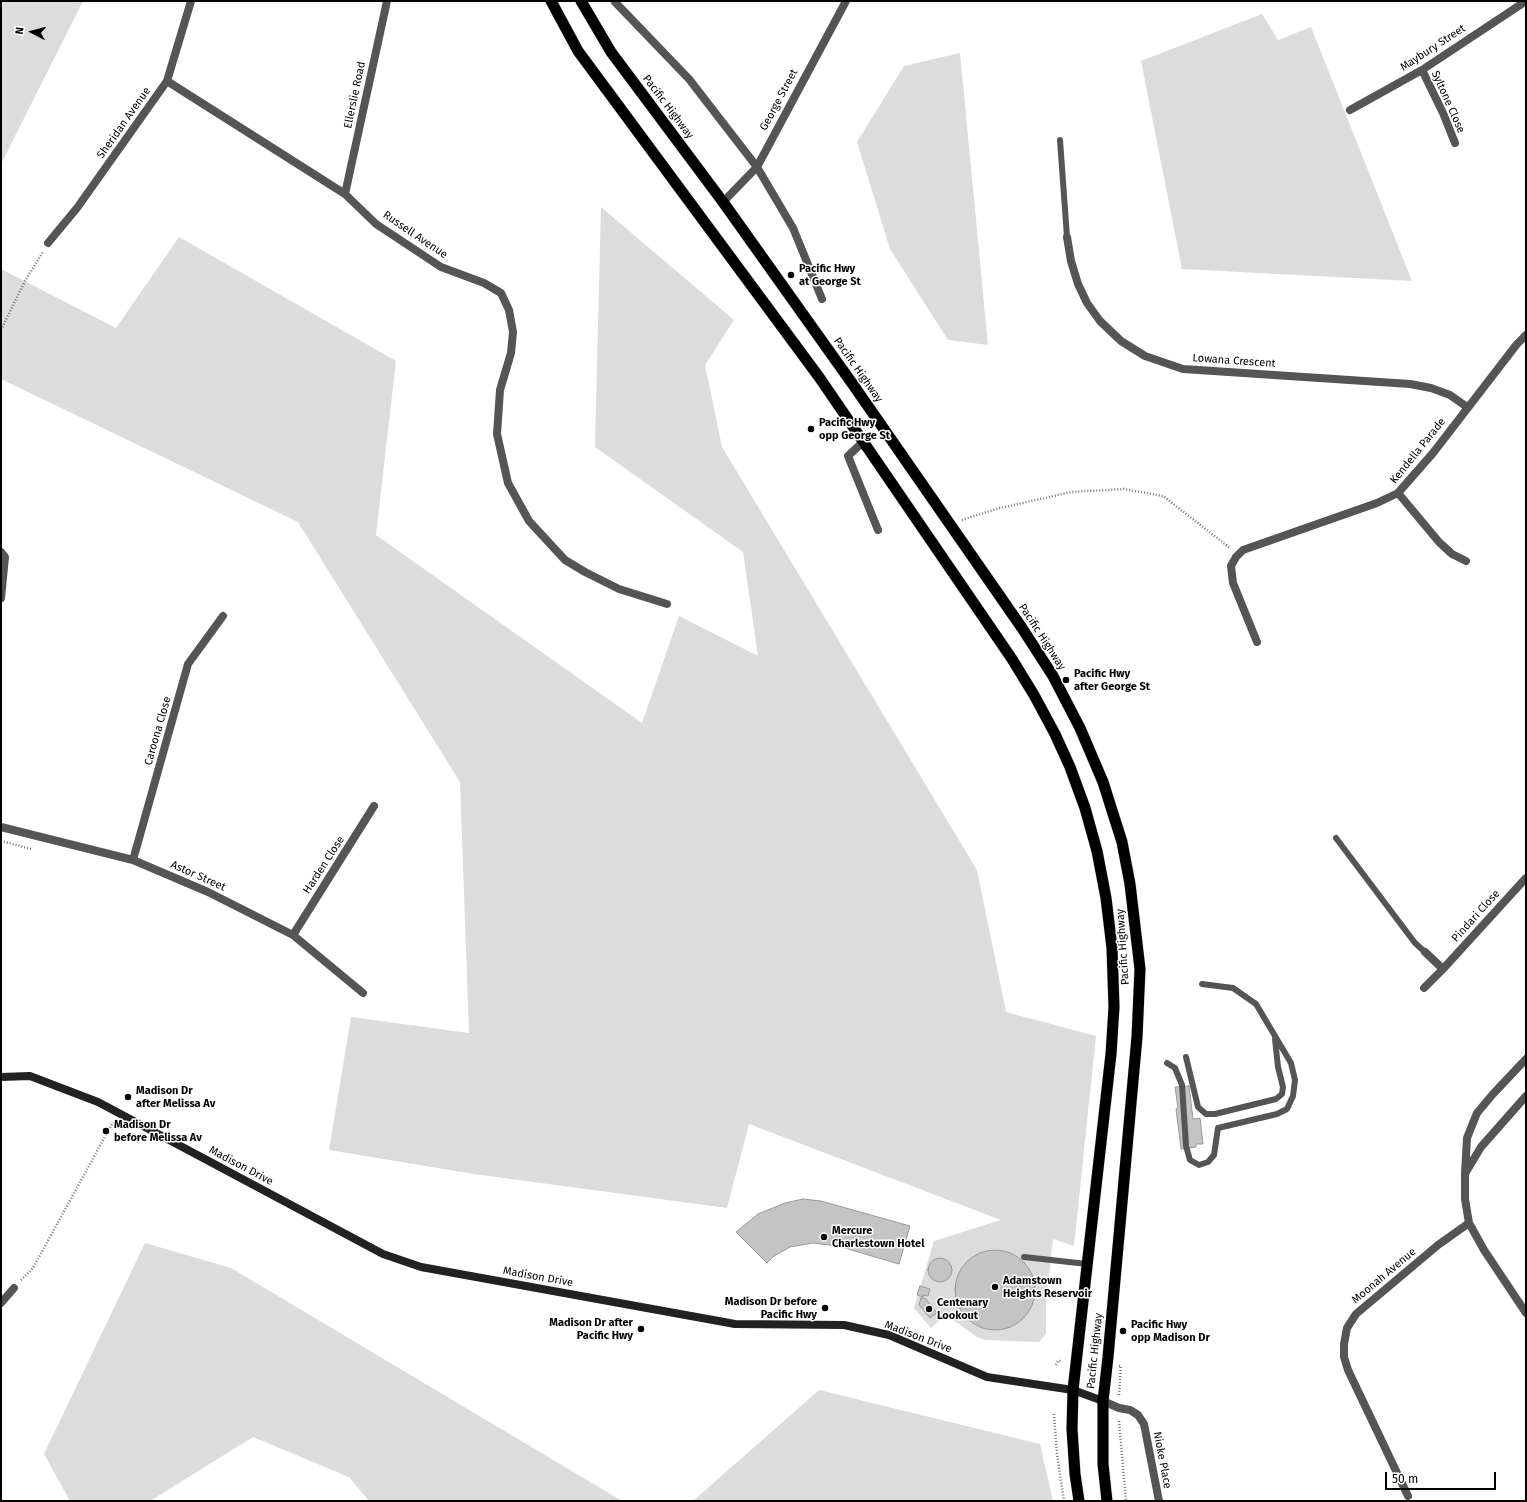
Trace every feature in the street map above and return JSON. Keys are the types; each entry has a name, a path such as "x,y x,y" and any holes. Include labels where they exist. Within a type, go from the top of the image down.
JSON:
{"highway":[{"name":"Pacific Highway","path":"551,1 578,51 819,377 966,591 1034,695 1055,734 1070,767 1085,808 1097,851 1106,898 1112,948 1114,1007 1111,1054 1073,1390 1072,1428 1075,1474 1079,1501"},
{"name":"Pacific Highway","path":"582,1 611,52 723,202 854,386 1022,628 1053,676 1080,728 1103,782 1122,842 1130,884 1140,969 1137,1038 1103,1401 1103,1464 1107,1501"}],"main road":[{"name":"Madison Drive","path":"1,1076 30,1076 98,1102 383,1254 421,1267 735,1324 844,1325 890,1335 987,1376 1073,1390 1103,1401"}],"street":[{"name":"Sheridan Avenue","path":"48,243 77,208 167,81 191,1"},
{"name":"Ellerslie Road","path":"345,194 387,1"},
{"name":"George Street","path":"723,202 756,167 846,1"},
{"name":"Maybury Street","path":"1350,110 1422,70 1526,1"},
{"path":"615,2 689,79 756,167 793,228 822,299"},
{"name":"Syltone Close","path":"1422,70 1444,113 1455,143"},
{"name":"Russell Avenue","path":"167,81 345,194 376,224 442,268 484,283 501,293 509,310 513,332 510,354 500,390 497,434 508,483 529,521 565,560 619,589 667,604"},
{"name":"Lowana Crescent","path":"1067,237 1071,261 1078,284 1087,303 1100,321 1121,341 1145,356 1183,368 1410,384 1431,388 1450,395 1467,407"},
{"name":"Kendella Parade","path":"1257,642 1233,583 1231,566 1238,555 1243,550 1378,503 1398,493 1433,453 1516,344 1526,335"},
{"path":"864,442 848,456 878,530"},
{"path":"1398,493 1439,542 1452,554 1466,561"},
{"path":"1,552 5,557 1,598"},
{"name":"Caroona Close","path":"133,860 188,664 223,616"},
{"name":"Harden Close","path":"292,935 374,806"},
{"name":"Astor Street","path":"1,827 133,860 208,892 292,935 363,993"},
{"name":"Pindari Close","path":"1424,988 1526,878"},
{"path":"1424,952 1443,969"},
{"path":"1526,1059 1493,1094 1477,1114 1468,1138 1465,1174 1465,1199 1469,1223 1492,1263 1526,1313"},
{"path":"1465,1174 1481,1147 1526,1096"},
{"name":"Moonah Avenue","path":"1408,1496 1348,1370 1344,1357 1344,1344 1347,1328 1356,1314 1438,1245 1469,1223"},
{"path":"1,1304 14,1288"},
{"name":"Nioke Place","path":"1103,1401 1119,1408 1130,1410 1138,1415 1144,1424 1159,1501"}],"lane":[{"path":"1060,140 1067,237"},
{"path":"1336,838 1424,952"},
{"path":"1167,1063 1175,1068 1182,1084 1186,1146 1190,1160 1199,1165 1208,1162 1214,1155 1218,1128 1277,1114 1287,1109 1293,1096 1295,1080 1292,1063 1256,1004 1233,988 1202,984"},
{"path":"1186,1056 1198,1108 1206,1114 1215,1114 1276,1099 1282,1094 1283,1087 1278,1067 1275,1037"},
{"path":"1024,1257 1087,1264"}],"path":[{"path":"1,330 25,281 48,243"},
{"path":"949,524 996,509 1071,492 1124,489 1163,496 1238,555"},
{"path":"1,840 31,849"},
{"path":"14,1288 33,1268 118,1112"},
{"path":"1056,1365 1058,1361 1062,1361"},
{"path":"1119,1366 1121,1366 1119,1395"},
{"path":"1054,1414 1057,1454 1064,1501"},
{"path":"1119,1421 1126,1501"}],"shaded area":[{"path":"1,1 83,1 1,164"},
{"path":"1262,14 1278,40 1311,27 1412,281 1182,269 1141,61"},
{"path":"960,53 988,345 948,340 890,249 857,142 904,66"},
{"path":"601,207 734,320 705,365 722,447 977,870 1006,1012 1096,1036 1074,1246 1053,1239 1046,1305 1046,1334 1039,1342 985,1340 977,1337 946,1315 931,1328 914,1308 934,1241 1001,1220 749,1124 727,1208 474,1174 329,1150 351,1017 469,1033 460,782 298,522 1,379 1,269 116,328 179,237 396,361 376,535 642,723 679,616 758,656 743,552 595,447"},
{"path":"145,1243 231,1268 622,1501 369,1501 349,1477 253,1437 150,1501 70,1501 44,1454"},
{"path":"819,1390 1040,1444 1053,1501 693,1501"}],"building":[{"path":"1189,1086 1193,1119 1200,1118 1203,1144 1196,1144 1196,1147 1181,1149 1175,1087"},
{"name":"Mercure Charlestown Hotel","path":"803,1199 821,1201 910,1226 899,1264 838,1246 813,1243 790,1247 774,1256 767,1263 736,1232 758,1214 785,1203"},
{"name":"Adamstown Heights Reservoir","path":"995,1250 1010,1253 1023,1262 1032,1275 1035,1290 1032,1305 1023,1318 1010,1327 995,1330 980,1327 967,1318 958,1305 955,1290 958,1275 967,1262 980,1253"},
{"path":"940,1258 945,1259 951,1265 951,1275 945,1281 940,1282 935,1281 929,1275 928,1270 929,1265 935,1259"},
{"path":"920,1286 930,1289 928,1296 923,1295 923,1297 917,1295"},
{"path":"921,1298 925,1298 937,1313 930,1318 919,1305"}],"place":[{"name":"Pacific Hwy at George St","path":"791,275"},
{"name":"Pacific Hwy opp George St","path":"811,429"},
{"name":"Pacific Hwy after George St","path":"1066,680"},
{"name":"Madison Dr after Melissa Av","path":"128,1097"},
{"name":"Madison Dr before Melissa Av","path":"106,1131"},
{"name":"Mercure Charlestown Hotel","path":"824,1237"},
{"name":"Adamstown Heights Reservoir","path":"995,1287"},
{"name":"Madison Dr before Pacific Hwy","path":"825,1308"},
{"name":"Centenary Lookout","path":"929,1309"},
{"name":"Madison Dr after Pacific Hwy","path":"641,1329"},
{"name":"Pacific Hwy opp Madison Dr","path":"1123,1331"}]}
